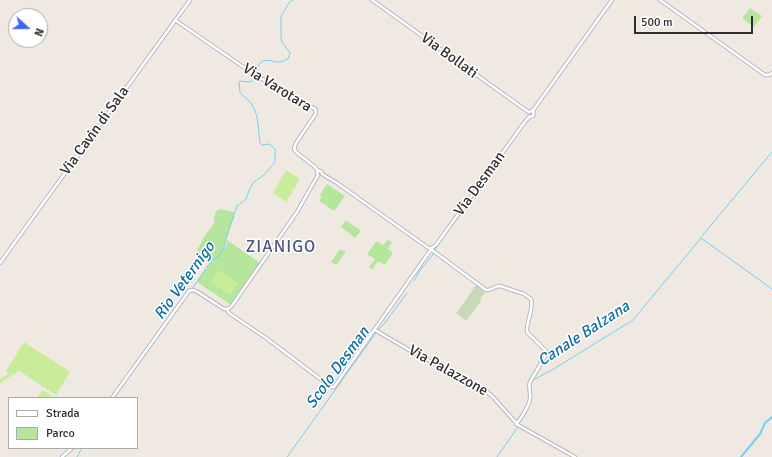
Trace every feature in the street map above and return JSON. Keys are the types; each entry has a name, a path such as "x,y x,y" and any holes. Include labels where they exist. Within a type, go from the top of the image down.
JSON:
{"street":[{"name":"Via Cavin di Sala","path":"0,263 190,0"},
{"name":"Via Bollati","path":"372,0 530,113"},
{"path":"530,113 612,0"},
{"path":"660,0 765,75 769,76 772,73"},
{"name":"Via Varotara","path":"175,20 256,76 315,109 315,116 294,147 296,152 314,165 318,171"},
{"name":"Via Desman","path":"227,309 229,313 266,338 331,387 335,386 376,331 432,248 436,245 527,120 530,113"},
{"path":"318,171 321,171 322,174 337,183 426,247 432,248 432,250 486,290 490,290 497,286 502,287 527,296 532,300 526,332 547,353 529,384 529,402 518,425"},
{"path":"113,397 186,294 192,290 222,308 227,309 231,307 297,212 318,175 318,171"},
{"path":"318,175 322,174"},
{"name":"Via Palazzone","path":"376,331 486,391 518,425 576,457"},
{"path":"62,457 71,449"}],"green space":[{"path":"750,8 762,16 754,27 742,18"},
{"path":"286,170 300,179 286,202 273,193"},
{"path":"327,184 345,196 334,211 319,201 322,196 320,195"},
{"path":"220,209 234,212 234,217 221,254 226,247 227,240 260,263 231,305 197,282 212,261 220,255 212,260 210,263 195,254 204,237 215,222 213,220 216,211"},
{"path":"346,220 361,231 355,238 341,227"},
{"path":"388,240 392,242 388,249 393,253 385,265 378,261 372,270 369,267 375,259 367,254 377,241 383,245"},
{"path":"340,249 346,252 336,265 331,262"},
{"path":"218,270 238,283 230,295 210,282"},
{"path":"476,285 485,292 480,300 481,301 466,321 456,313"},
{"path":"24,342 70,372 56,395 19,371 0,383 0,379 8,374 6,371"},
{"path":"42,390 54,397 38,397"}],"waterway":[{"name":"Rio Veternigo","path":"192,289 212,260 220,255 224,248 237,206 246,199 254,182 264,175 275,162 275,149 269,144 262,145 260,143 258,121 255,111 249,101 240,93 239,82 252,81 256,77 258,66 262,61 269,60 280,62 288,59 290,53 282,42 281,37 281,16 289,3 293,0"},
{"name":"Scolo Desman","path":"542,100 614,0"},
{"name":"Scolo Desman","path":"435,251 523,126"},
{"name":"Canale Balzana","path":"702,236 772,152"},
{"path":"701,238 772,289"},
{"name":"Canale Balzana","path":"533,380 552,370 633,320 701,238"},
{"name":"Scolo Desman","path":"414,281 434,253"},
{"name":"Scolo Desman","path":"287,457 378,330 407,293"},
{"name":"Rio Veternigo","path":"115,397 173,316"},
{"path":"741,457 760,434 765,423 772,417"},
{"name":"Canale Balzana","path":"519,424 522,418"},
{"name":"Canale Balzana","path":"497,457 518,427"},
{"name":"Rio Veternigo","path":"77,457 81,449"}],"district":[{"name":"ZIANIGO","path":"281,248"}]}
